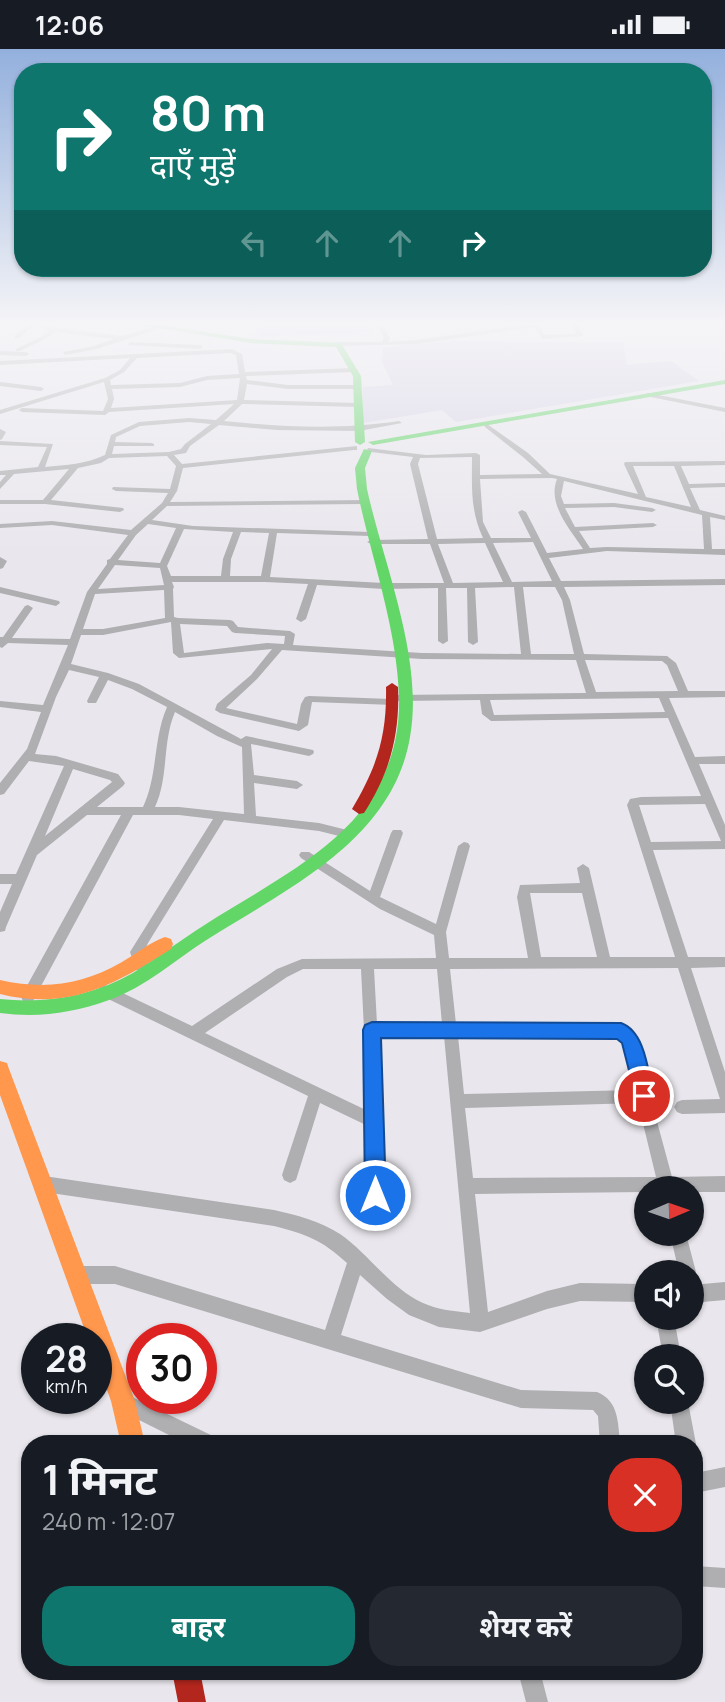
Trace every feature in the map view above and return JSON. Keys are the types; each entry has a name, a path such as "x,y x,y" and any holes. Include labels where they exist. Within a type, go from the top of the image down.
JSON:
{"main road":[{"path":"365,445 617,402"},
{"path":"365,445 619,402"},
{"path":"0,1006 23,1010 69,1006 107,993 345,833 365,802 386,759 397,699 394,653 383,616 360,502 360,468 365,445 358,405"},
{"path":"0,987 16,994 72,991 142,967"},
{"path":"0,1069 123,1401 131,1435"},
{"path":"188,1680 192,1702"}],"street":[{"path":"0,412 37,402"},
{"path":"108,410 110,402"},
{"path":"12,409 99,414 108,410 238,402"},
{"path":"0,473 75,466 108,456 183,451 191,441 240,402"},
{"path":"247,402 358,405"},
{"path":"682,402 725,411"},
{"path":"108,456 113,436 139,424 189,419 277,428 417,456 476,455 477,512 488,541 513,585 526,656"},
{"path":"180,466 365,445 399,422"},
{"path":"487,426 502,440 529,455 547,475"},
{"path":"0,431 3,433 0,441 51,445 41,468"},
{"path":"111,444 152,445"},
{"path":"169,454 180,466"},
{"path":"417,456 414,464 446,586 443,641"},
{"path":"676,463 701,511 708,551"},
{"path":"654,549 652,510 628,464 725,463"},
{"path":"44,502 75,466"},
{"path":"0,791 28,757 66,666 91,592 133,533 148,522 165,503 173,491 180,466"},
{"path":"0,487 12,472"},
{"path":"477,477 547,475 725,518"},
{"path":"561,478 556,488 562,506 588,551"},
{"path":"686,486 725,485"},
{"path":"116,489 173,491"},
{"path":"0,502 44,502 120,510"},
{"path":"165,503 360,502"},
{"path":"562,506 614,505 652,510"},
{"path":"78,526 93,509"},
{"path":"522,512 534,540 559,583 592,696"},
{"path":"148,522 181,527 433,541 534,540"},
{"path":"0,526 23,523 133,533"},
{"path":"574,529 653,525"},
{"path":"181,527 163,566 170,583 167,605 181,656 247,647 283,647 394,653 669,660 685,695"},
{"path":"225,579 237,529"},
{"path":"265,579 273,531"},
{"path":"543,556 588,551 654,549 725,552"},
{"path":"0,560 4,561 0,566"},
{"path":"110,562 163,566"},
{"path":"91,592 225,579 379,586 725,582"},
{"path":"301,619 313,582"},
{"path":"471,586 473,642"},
{"path":"0,590 56,603"},
{"path":"2,642 27,608"},
{"path":"2,642 75,637 172,620 230,623 235,630 290,634 283,647 219,708 299,728 303,725 309,699 725,694"},
{"path":"66,666 105,675 143,690 211,730 247,742 309,753"},
{"path":"92,701 105,675"},
{"path":"663,695 708,800 720,815 725,838"},
{"path":"485,697 487,714 491,718 672,715"},
{"path":"0,703 47,709"},
{"path":"147,811 156,790 164,729 172,707"},
{"path":"250,819 247,742 253,717"},
{"path":"28,757 70,764 114,777 119,783 33,852"},
{"path":"691,761 725,760"},
{"path":"0,927 70,764"},
{"path":"248,778 297,785"},
{"path":"708,800 634,802 725,1094"},
{"path":"85,811 179,811 345,833"},
{"path":"23,1010 130,811"},
{"path":"142,967 137,952 143,940 221,815"},
{"path":"373,899 397,833"},
{"path":"646,846 725,845"},
{"path":"464,846 440,932 480,1324"},
{"path":"310,858 373,899 440,932"},
{"path":"583,868 605,964"},
{"path":"0,879 21,880"},
{"path":"536,964 523,897 524,888 587,888"},
{"path":"192,1034 290,968 313,963 367,965 725,962"},
{"path":"367,965 376,1122 375,1195"},
{"path":"92,984 376,1122"},
{"path":"372,1030 621,1031 630,1039 664,1176"},
{"path":"290,1175 316,1093"},
{"path":"457,1101 644,1096"},
{"path":"682,1107 725,1106"},
{"path":"44,1184 284,1220 319,1231 334,1240 415,1309 439,1318 480,1324 547,1300 580,1292 634,1293"},
{"path":"704,1185 725,1184"},
{"path":"466,1186 634,1186"},
{"path":"330,1341 356,1261"},
{"path":"76,1275 115,1275 521,1399 597,1401 607,1412 609,1435"},
{"path":"704,1292 725,1291"},
{"path":"123,1401 190,1435"},
{"path":"681,1414 684,1435"},
{"path":"703,1481 725,1477"},
{"path":"703,1577 725,1578"},
{"path":"532,1680 537,1702"}],"shaded area":[{"path":"363,402 574,402 456,422 442,410 363,423"}],"traffic: fast":[{"path":"358,402 360,442"},
{"path":"373,442 607,402"},
{"path":"0,1006 30,1009 60,1006 89,999 128,984 314,863 355,829 378,801 390,781 401,749 406,698 398,638 362,489 360,468 367,451"}],"traffic: slow":[{"path":"0,987 23,993 66,992 106,978 165,944"},
{"path":"0,1069 123,1401 131,1435"}],"traffic: jam":[{"path":"359,809 376,781 387,751 392,720 392,687"},
{"path":"188,1680 192,1702"}],"route":[{"path":"375,1195 376,1122 372,1030 621,1031 630,1039 644,1096"}]}
